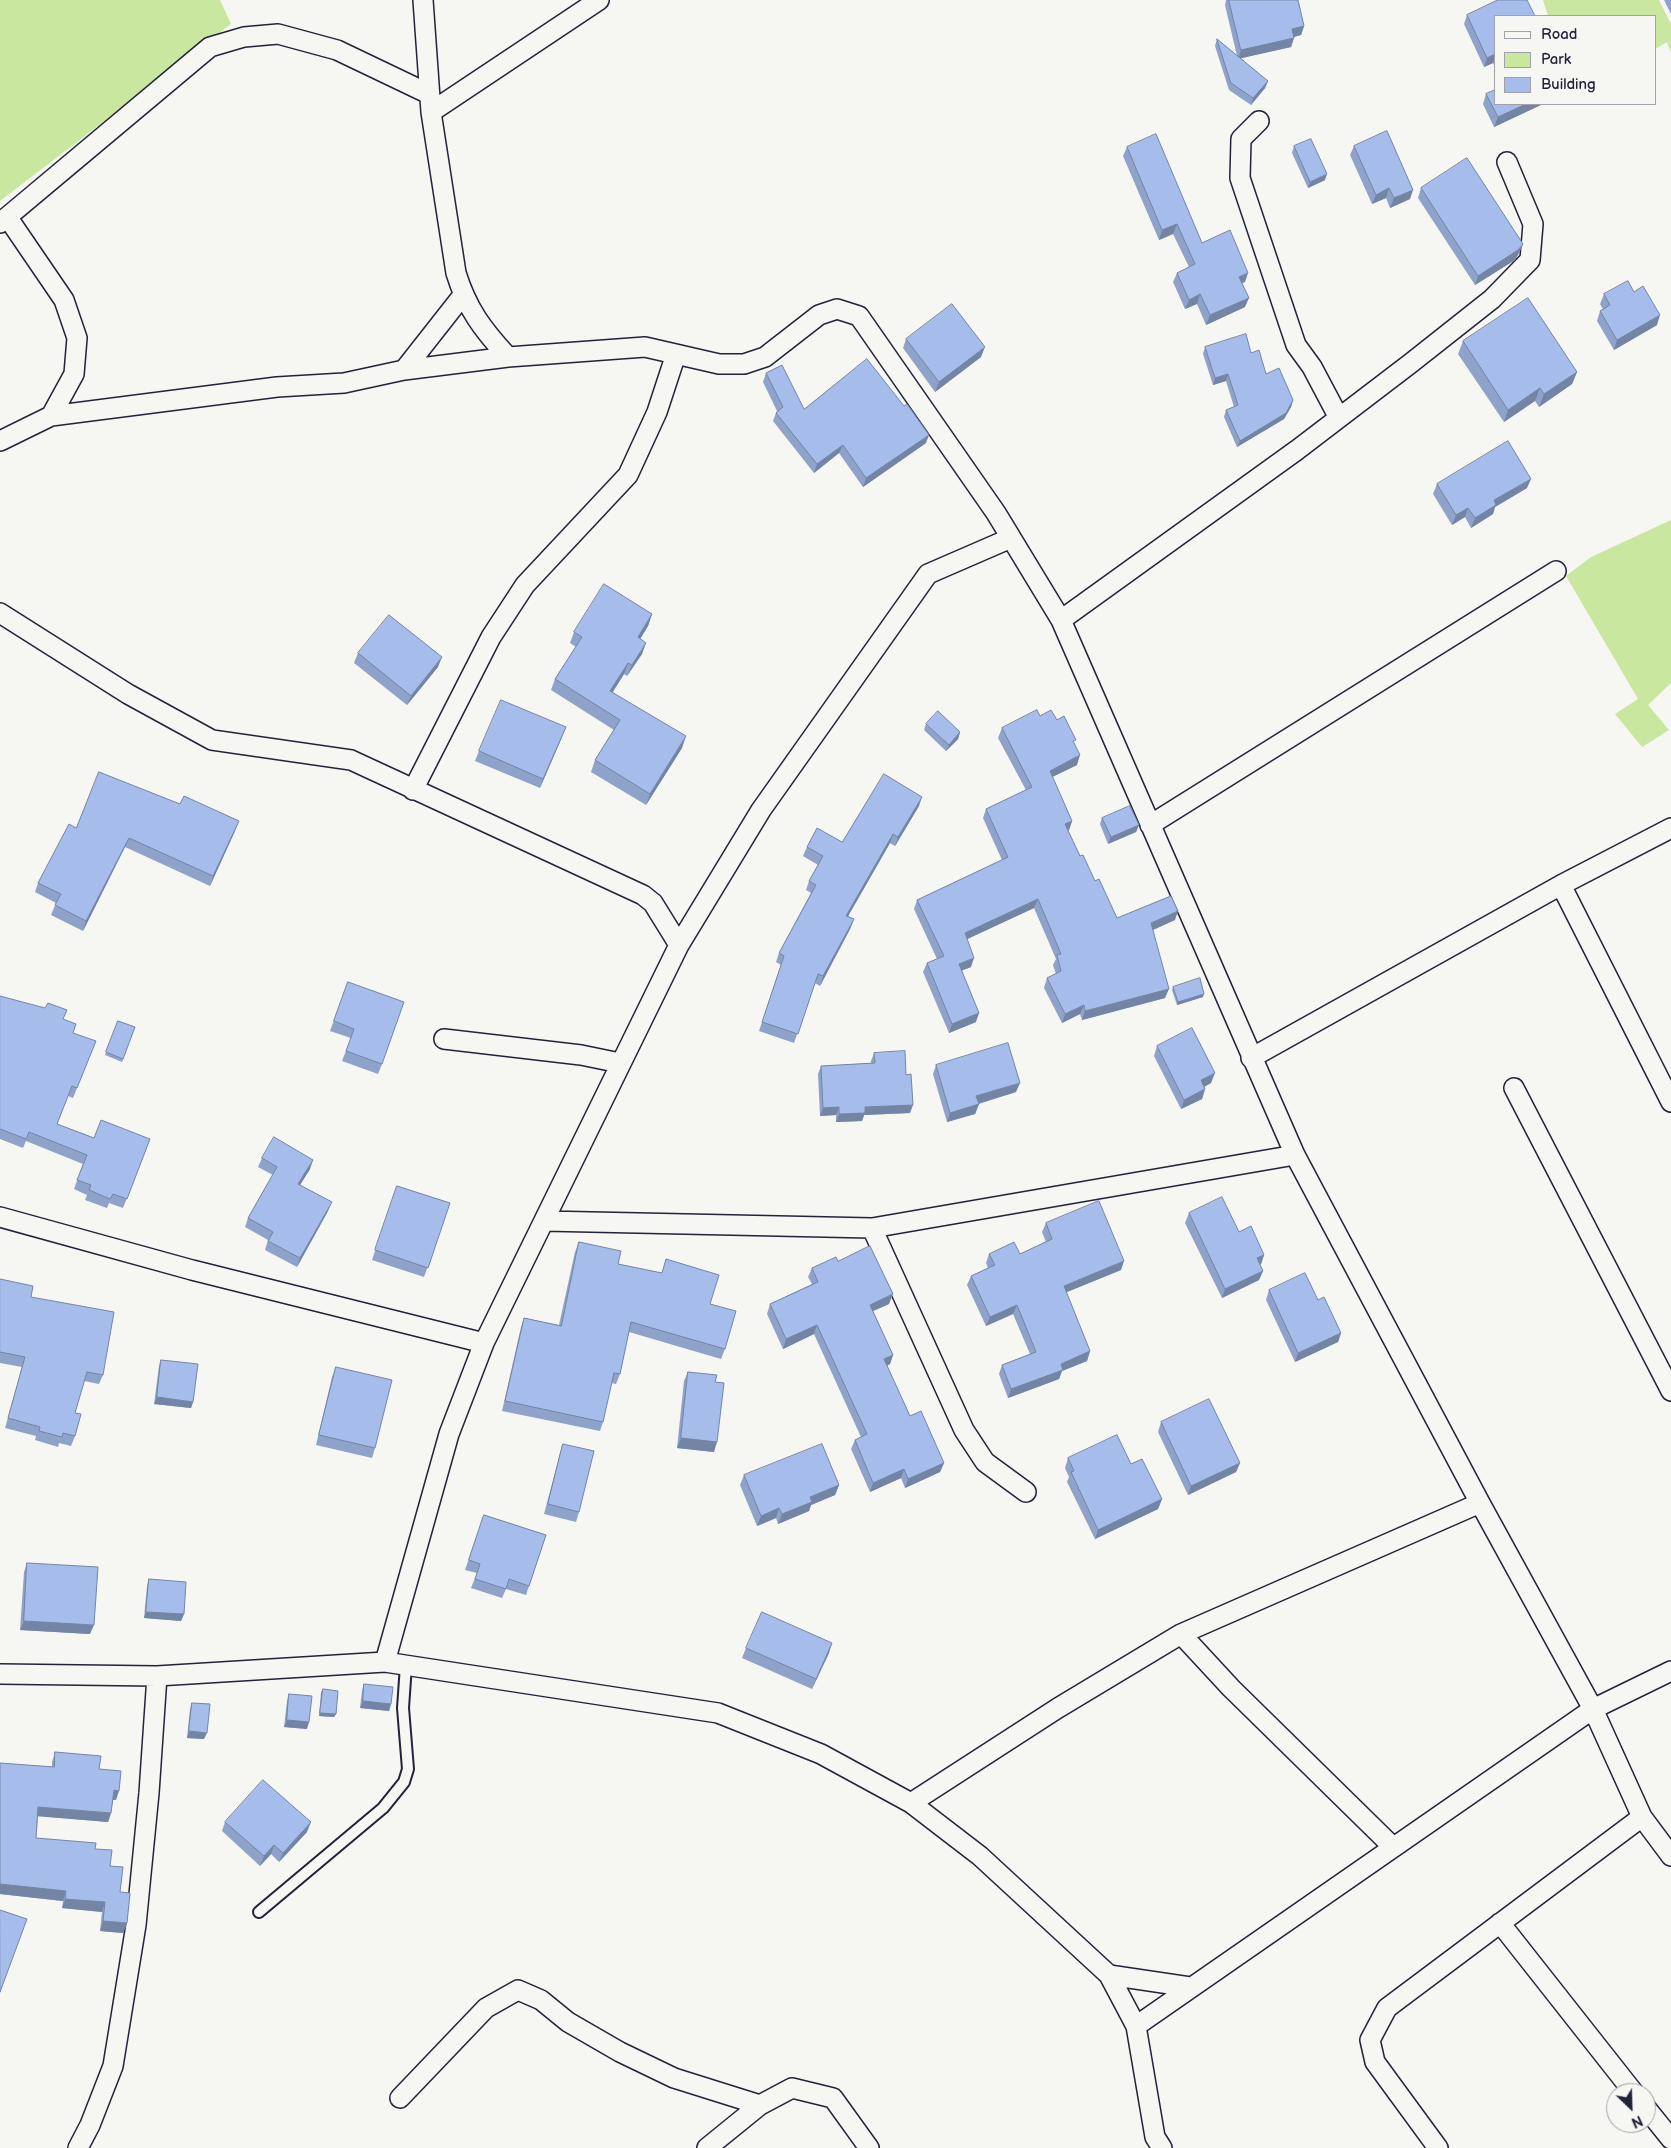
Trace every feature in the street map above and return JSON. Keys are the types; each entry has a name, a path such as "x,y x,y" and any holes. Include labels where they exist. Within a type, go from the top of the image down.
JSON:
{"street":[{"path":"423,0 431,112 456,273 463,295 481,328 508,357"},
{"path":"431,112 600,0"},
{"path":"51,416 74,374 78,338 64,300 4,220 210,47 244,37 278,34 337,50 429,94"},
{"path":"1259,121 1242,139 1240,178 1296,345 1312,367 1339,418"},
{"path":"1061,620 1339,418 1492,299 1530,260 1533,224 1507,162"},
{"path":"404,370 463,295"},
{"path":"0,441 51,416 277,387 344,383 404,370 508,357 645,348 719,364 744,364 765,357 819,315 837,309 859,316 1011,538 1061,620 1295,1155 1480,1503 1593,1709 1642,1816 1671,1856"},
{"path":"413,790 491,637 525,585 628,475 656,412 676,354"},
{"path":"385,1662 449,1434 484,1343 679,945 761,810 928,574 1011,538"},
{"path":"1150,825 1556,571"},
{"path":"0,613 128,694 212,740 351,760 643,895 653,903 679,945"},
{"path":"1251,1058 1561,885 1671,828"},
{"path":"1561,885 1671,1102"},
{"path":"444,1039 581,1055 620,1063"},
{"path":"1514,1088 1671,1391"},
{"path":"544,1221 872,1228 1295,1155"},
{"path":"0,1217 202,1273 484,1343"},
{"path":"872,1228 964,1430 985,1462 1026,1492"},
{"path":"911,1803 1058,1708 1181,1634 1480,1503"},
{"path":"1181,1634 1215,1668 1231,1688 1393,1847"},
{"path":"0,1674 157,1676 385,1662 718,1713 821,1754 911,1803 980,1856 1109,1975 1136,2026 1152,2144"},
{"path":"1136,2026 1190,1987 1221,1969 1593,1709 1671,1671"},
{"path":"78,2148 90,2125 113,2066 136,1925 149,1793 157,1676"},
{"path":"1438,2148 1375,2062 1370,2040 1387,2008 1642,1816"},
{"path":"1500,1923 1626,2083"},
{"path":"1109,1975 1190,1987"},
{"path":"400,2098 486,2008 518,1990 541,2000 568,2022 674,2078 760,2105"},
{"path":"707,2148 760,2105 792,2088 833,2098 869,2148"},
{"path":"1656,2120 1671,2139"}],"lane":[{"path":"259,1912 383,1808 404,1782 408,1769 403,1708 406,1665"}],"green space":[{"path":"0,0 220,0 231,24 0,201"},
{"path":"1543,0 1659,0 1671,24 1671,53 1667,42 1656,48 1656,15 1548,15"},
{"path":"1671,520 1671,683 1648,705 1669,730 1642,747 1615,714 1638,699 1566,576 1591,557"}],"building":[{"path":"1229,0 1298,0 1304,26 1292,29 1294,38 1241,50"},
{"path":"1498,0 1527,0 1534,15 1494,15 1494,54 1487,58 1467,15"},
{"path":"1217,39 1268,81 1253,98 1231,83"},
{"path":"1494,90 1494,105 1524,105 1498,117 1486,94"},
{"path":"1387,131 1413,190 1394,198 1389,188 1376,195 1354,146"},
{"path":"1156,134 1202,243 1230,230 1248,273 1239,277 1249,298 1210,315 1200,294 1189,300 1177,273 1195,264 1177,224 1162,230 1127,147"},
{"path":"1311,139 1327,174 1310,182 1294,146"},
{"path":"1467,158 1523,244 1518,250 1478,276 1421,188"},
{"path":"1628,281 1634,292 1643,286 1660,315 1617,340 1600,311 1610,305 1604,294"},
{"path":"1528,298 1577,372 1544,394 1540,388 1508,410 1463,341"},
{"path":"952,304 985,347 939,382 906,339"},
{"path":"1246,334 1251,353 1259,350 1266,374 1279,368 1293,400 1286,413 1240,441 1226,410 1238,405 1228,374 1215,378 1205,347"},
{"path":"867,359 904,406 907,404 929,435 866,478 843,445 817,464 776,413 783,407 766,373 782,365 804,409"},
{"path":"1508,441 1531,479 1494,500 1496,505 1475,518 1468,508 1456,515 1437,484"},
{"path":"604,584 652,614 638,637 646,643 632,665 628,663 610,691 686,736 650,794 595,760 620,720 555,679 582,637 574,632"},
{"path":"389,615 442,657 411,696 358,653"},
{"path":"501,700 566,727 543,779 479,751"},
{"path":"1037,710 1040,716 1051,710 1057,720 1064,716 1076,740 1073,741 1080,755 1050,771 1072,821 1065,824 1080,856 1083,855 1095,881 1099,879 1117,918 1171,896 1178,911 1151,923 1169,989 1085,1011 1084,1005 1065,1014 1047,978 1061,971 1057,955 1061,954 1038,899 965,933 974,958 959,964 979,1013 952,1024 927,963 944,956 917,900 1008,857 986,809 1032,787 1002,728"},
{"path":"938,711 960,732 949,745 926,724"},
{"path":"99,772 180,804 184,796 239,821 213,876 129,838 86,921 55,905 61,894 38,883 69,824 76,828"},
{"path":"884,774 922,797 898,837 893,834 846,916 854,919 823,976 818,974 798,1034 762,1022 784,956 779,953 816,885 809,881 823,856 807,847 817,828 842,842"},
{"path":"1130,806 1139,825 1111,837 1102,818"},
{"path":"1200,978 1204,994 1178,1002 1173,987"},
{"path":"348,982 404,1002 382,1064 346,1051 354,1029 334,1021"},
{"path":"0,996 45,1008 48,1003 67,1010 63,1019 76,1024 73,1033 96,1041 77,1088 72,1086 57,1124 94,1138 101,1120 150,1139 127,1199 113,1194 110,1199 89,1190 91,1185 77,1180 87,1155 29,1132 26,1139 0,1129"},
{"path":"118,1021 135,1027 123,1059 106,1052"},
{"path":"1192,1028 1215,1073 1201,1080 1205,1089 1184,1100 1157,1046"},
{"path":"1008,1043 1020,1083 976,1096 979,1104 950,1113 936,1065"},
{"path":"905,1051 906,1075 911,1074 913,1105 865,1107 865,1113 839,1114 839,1107 823,1108 821,1066 875,1063 874,1053"},
{"path":"274,1137 313,1160 298,1184 332,1202 300,1258 268,1241 273,1232 248,1218 277,1167 262,1158"},
{"path":"397,1186 450,1203 428,1268 375,1250"},
{"path":"1222,1197 1239,1232 1251,1226 1264,1255 1257,1258 1263,1271 1225,1289 1189,1213"},
{"path":"1099,1201 1124,1261 1064,1286 1090,1351 1061,1364 1063,1370 1011,1389 1002,1365 1036,1352 1017,1305 990,1317 971,1276 995,1265 989,1254 1014,1242 1020,1254 1052,1239 1046,1223"},
{"path":"579,1242 621,1251 618,1264 662,1273 666,1259 719,1275 710,1304 736,1311 725,1349 631,1322 620,1374 614,1373 603,1422 505,1401 524,1318 561,1326"},
{"path":"870,1246 893,1294 870,1305 893,1355 884,1359 910,1416 921,1411 944,1463 908,1479 904,1469 873,1483 855,1440 867,1434 817,1325 786,1339 770,1304 818,1282 812,1268 836,1257 838,1261"},
{"path":"1305,1273 1318,1300 1324,1297 1341,1333 1298,1353 1269,1290"},
{"path":"0,1279 33,1286 31,1297 114,1312 103,1375 87,1372 75,1413 81,1414 75,1436 63,1433 62,1437 39,1431 40,1427 8,1418 25,1357 0,1352"},
{"path":"161,1360 198,1364 193,1402 157,1397"},
{"path":"336,1367 392,1380 375,1448 319,1435"},
{"path":"688,1372 717,1375 715,1382 724,1383 717,1442 681,1438"},
{"path":"1209,1399 1240,1463 1191,1486 1161,1422"},
{"path":"1117,1435 1131,1464 1142,1459 1162,1499 1098,1530 1071,1472 1074,1471 1068,1458"},
{"path":"563,1444 594,1451 579,1512 548,1504"},
{"path":"822,1444 839,1485 810,1497 812,1502 782,1514 779,1508 761,1516 744,1475"},
{"path":"484,1515 546,1535 529,1586 509,1579 506,1589 475,1579 480,1564 469,1560"},
{"path":"27,1563 98,1567 94,1625 24,1621"},
{"path":"149,1579 186,1582 184,1614 146,1612"},
{"path":"762,1612 832,1643 816,1679 746,1648"},
{"path":"364,1684 393,1687 391,1704 363,1701"},
{"path":"323,1689 338,1691 336,1714 320,1713"},
{"path":"289,1694 312,1696 309,1722 287,1720"},
{"path":"192,1703 210,1704 207,1733 189,1731"},
{"path":"55,1752 101,1756 99,1769 121,1771 119,1791 114,1790 111,1813 38,1807 36,1838 96,1843 95,1849 112,1850 110,1866 123,1867 120,1892 130,1893 127,1923 103,1921 105,1902 65,1899 66,1891 0,1884 0,1763 54,1767"},
{"path":"263,1780 311,1822 283,1853 274,1845 264,1856 225,1822"},
{"path":"0,1910 27,1919 0,1992"}]}
